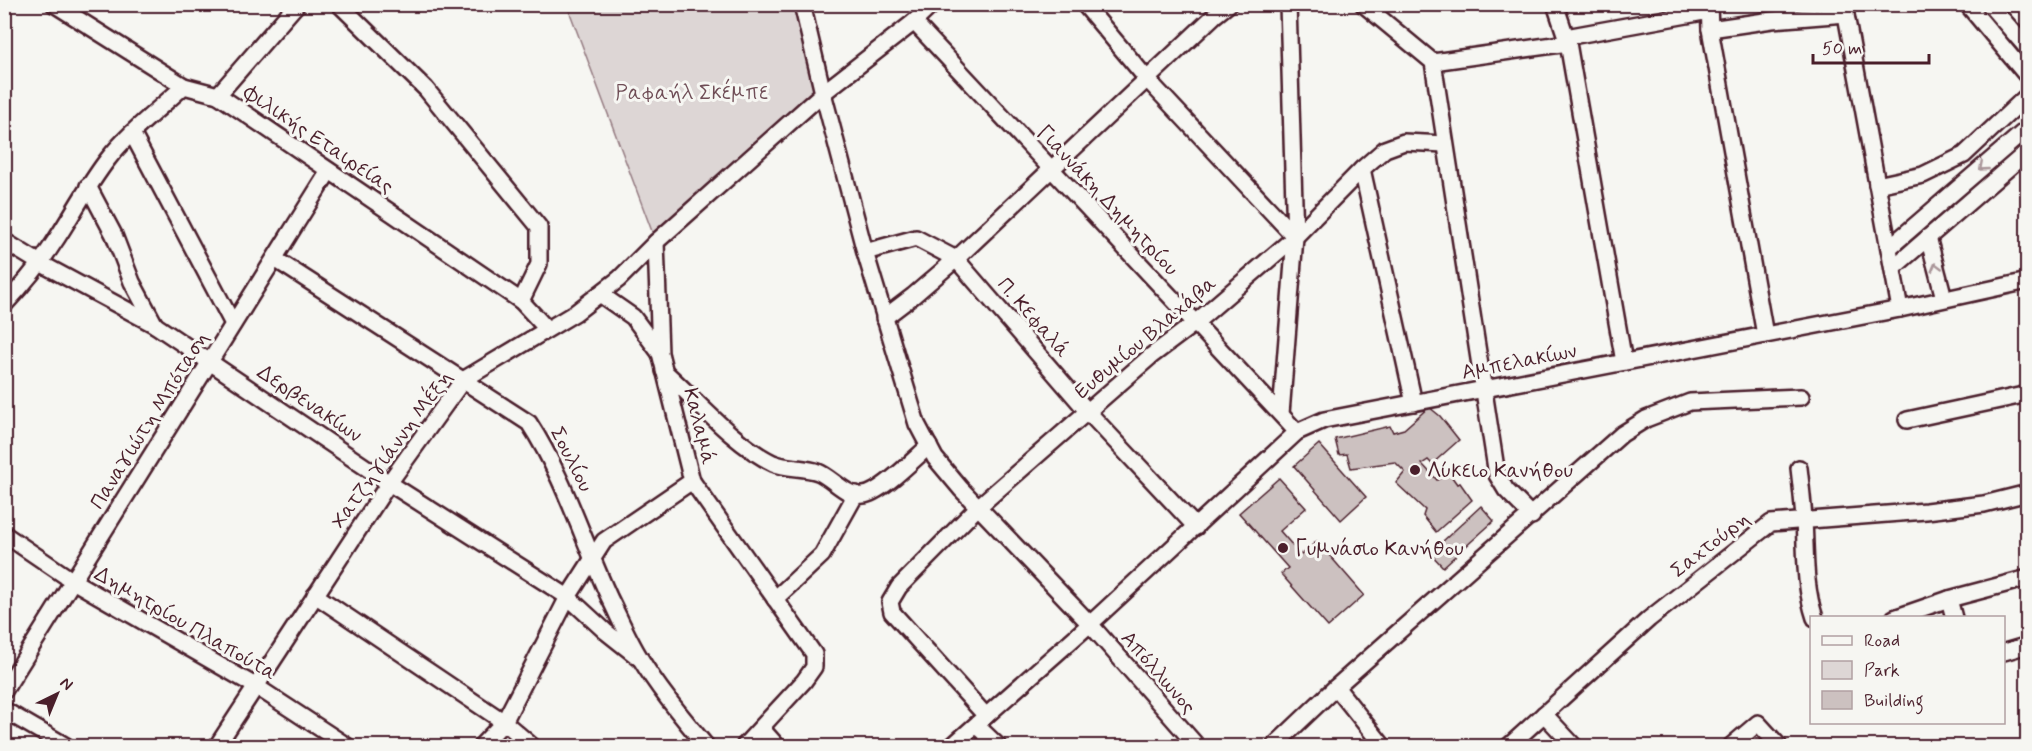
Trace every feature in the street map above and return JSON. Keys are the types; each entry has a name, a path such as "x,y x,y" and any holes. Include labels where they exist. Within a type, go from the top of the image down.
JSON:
{"street":[{"name":"Φιλικής Εταιρείας","path":"54,4 184,86 218,95 521,301 547,329"},
{"path":"218,95 297,4"},
{"path":"339,4 426,89 539,227 539,264 521,301"},
{"name":"Απόλλωνος","path":"802,4 823,93 884,318 917,424 935,458 978,507 1090,624 1197,747"},
{"name":"Χατζηγιάννη Μέξη","path":"218,747 389,483 463,380 575,313 620,279 656,242 823,93 914,22 933,4"},
{"path":"1084,4 1147,79 1295,237"},
{"path":"884,318 913,297 956,259 1229,4"},
{"path":"1281,414 1295,237 1288,4"},
{"path":"1363,4 1433,62 1497,476 1506,490 1532,516"},
{"path":"1556,4 1567,40 1624,362"},
{"path":"1967,4 2028,77"},
{"path":"1989,4 2028,49"},
{"path":"1433,62 1567,40 1709,8 1710,29 1765,335"},
{"path":"1710,29 1845,9 1900,309"},
{"name":"Γιαννάκη Δημητρίου","path":"914,22 1297,432"},
{"path":"4,305 40,263 88,186 109,158 132,133 184,86"},
{"path":"1877,185 1923,175 1964,155 2028,95"},
{"path":"1890,248 2028,128"},
{"path":"132,133 233,324"},
{"name":"Ευθυμίου Βλαχάβα","path":"982,721 892,612 890,602 899,587 978,507 1151,356 1195,323 1295,237 1385,149 1404,142 1445,144"},
{"path":"1893,268 2028,151"},
{"path":"1362,169 1414,403"},
{"name":"Παναγιώτη Μπόταση","path":"4,691 329,171"},
{"path":"88,186 114,235 132,282 155,325"},
{"path":"1928,237 1944,298"},
{"name":"Π. Κεφαλά","path":"865,252 916,238 956,259 1088,412 1196,527"},
{"name":"Δερβενακίων","path":"4,241 155,325 210,361 389,483 568,597 639,658"},
{"name":"Καλαμά","path":"656,242 660,353 692,481 814,654 814,666 804,681 760,728"},
{"name":"Σουλίου","path":"275,259 529,423 544,447 574,508 592,558 639,658 705,747"},
{"name":"Αμπελακίων","path":"952,747 1090,624 1297,432 1324,420 1900,309 2028,281"},
{"path":"600,294 633,317 660,353"},
{"path":"664,371 736,438 758,454 775,464 820,473 847,491 862,496 893,478 929,446"},
{"path":"1907,420 2028,394"},
{"path":"1274,747 1336,687 1622,434 1646,419 1690,402 1801,397"},
{"path":"1799,468 1804,521 1805,573 1808,597 1814,616"},
{"path":"481,747 504,722 568,597 604,541 692,481"},
{"name":"Σαχτούρη","path":"1509,747 1649,619 1771,523 1926,511 1984,504 2028,493"},
{"path":"775,600 822,555 856,494"},
{"name":"Δημητρίου Πλαπούτα","path":"4,534 73,581 257,687 347,747"},
{"path":"1900,616 1949,599 2028,578"},
{"path":"315,595 504,722 532,747"},
{"path":"1949,599 1953,616"},
{"path":"2005,652 2028,645"},
{"path":"1336,687 1383,747"},
{"path":"4,710 66,747"},
{"path":"1544,714 1574,747"},
{"path":"982,721 998,747"},
{"path":"1731,747 1758,723 1779,747"},
{"path":"744,747 760,728 777,747"}],"green space":[{"name":"Ραφαήλ Σκέμπε","path":"567,5 802,5 823,93 656,242"}],"building":[{"name":"Λύκειο Κανήθου","path":"1429,407 1440,416 1459,440 1432,464 1428,460 1422,464 1437,480 1449,473 1457,484 1460,483 1472,500 1436,532 1423,516 1425,510 1396,483 1405,472 1395,462 1351,468 1347,454 1339,455 1335,439 1390,426 1393,432 1404,429"},
{"name":"Γυμνάσιο Κανήθου","path":"1319,444 1366,497 1341,520 1294,466"},
{"name":"Γυμνάσιο Κανήθου","path":"1279,478 1306,508 1280,531 1301,555 1317,541 1364,595 1328,627 1281,574 1288,568 1239,513"},
{"name":"Γυμνάσιο Κανήθου","path":"1481,506 1494,521 1443,567 1430,553"}],"place":[{"name":"Λύκειο Κανήθου","path":"1415,470"},
{"name":"Γυμνάσιο Κανήθου","path":"1283,548"}]}
